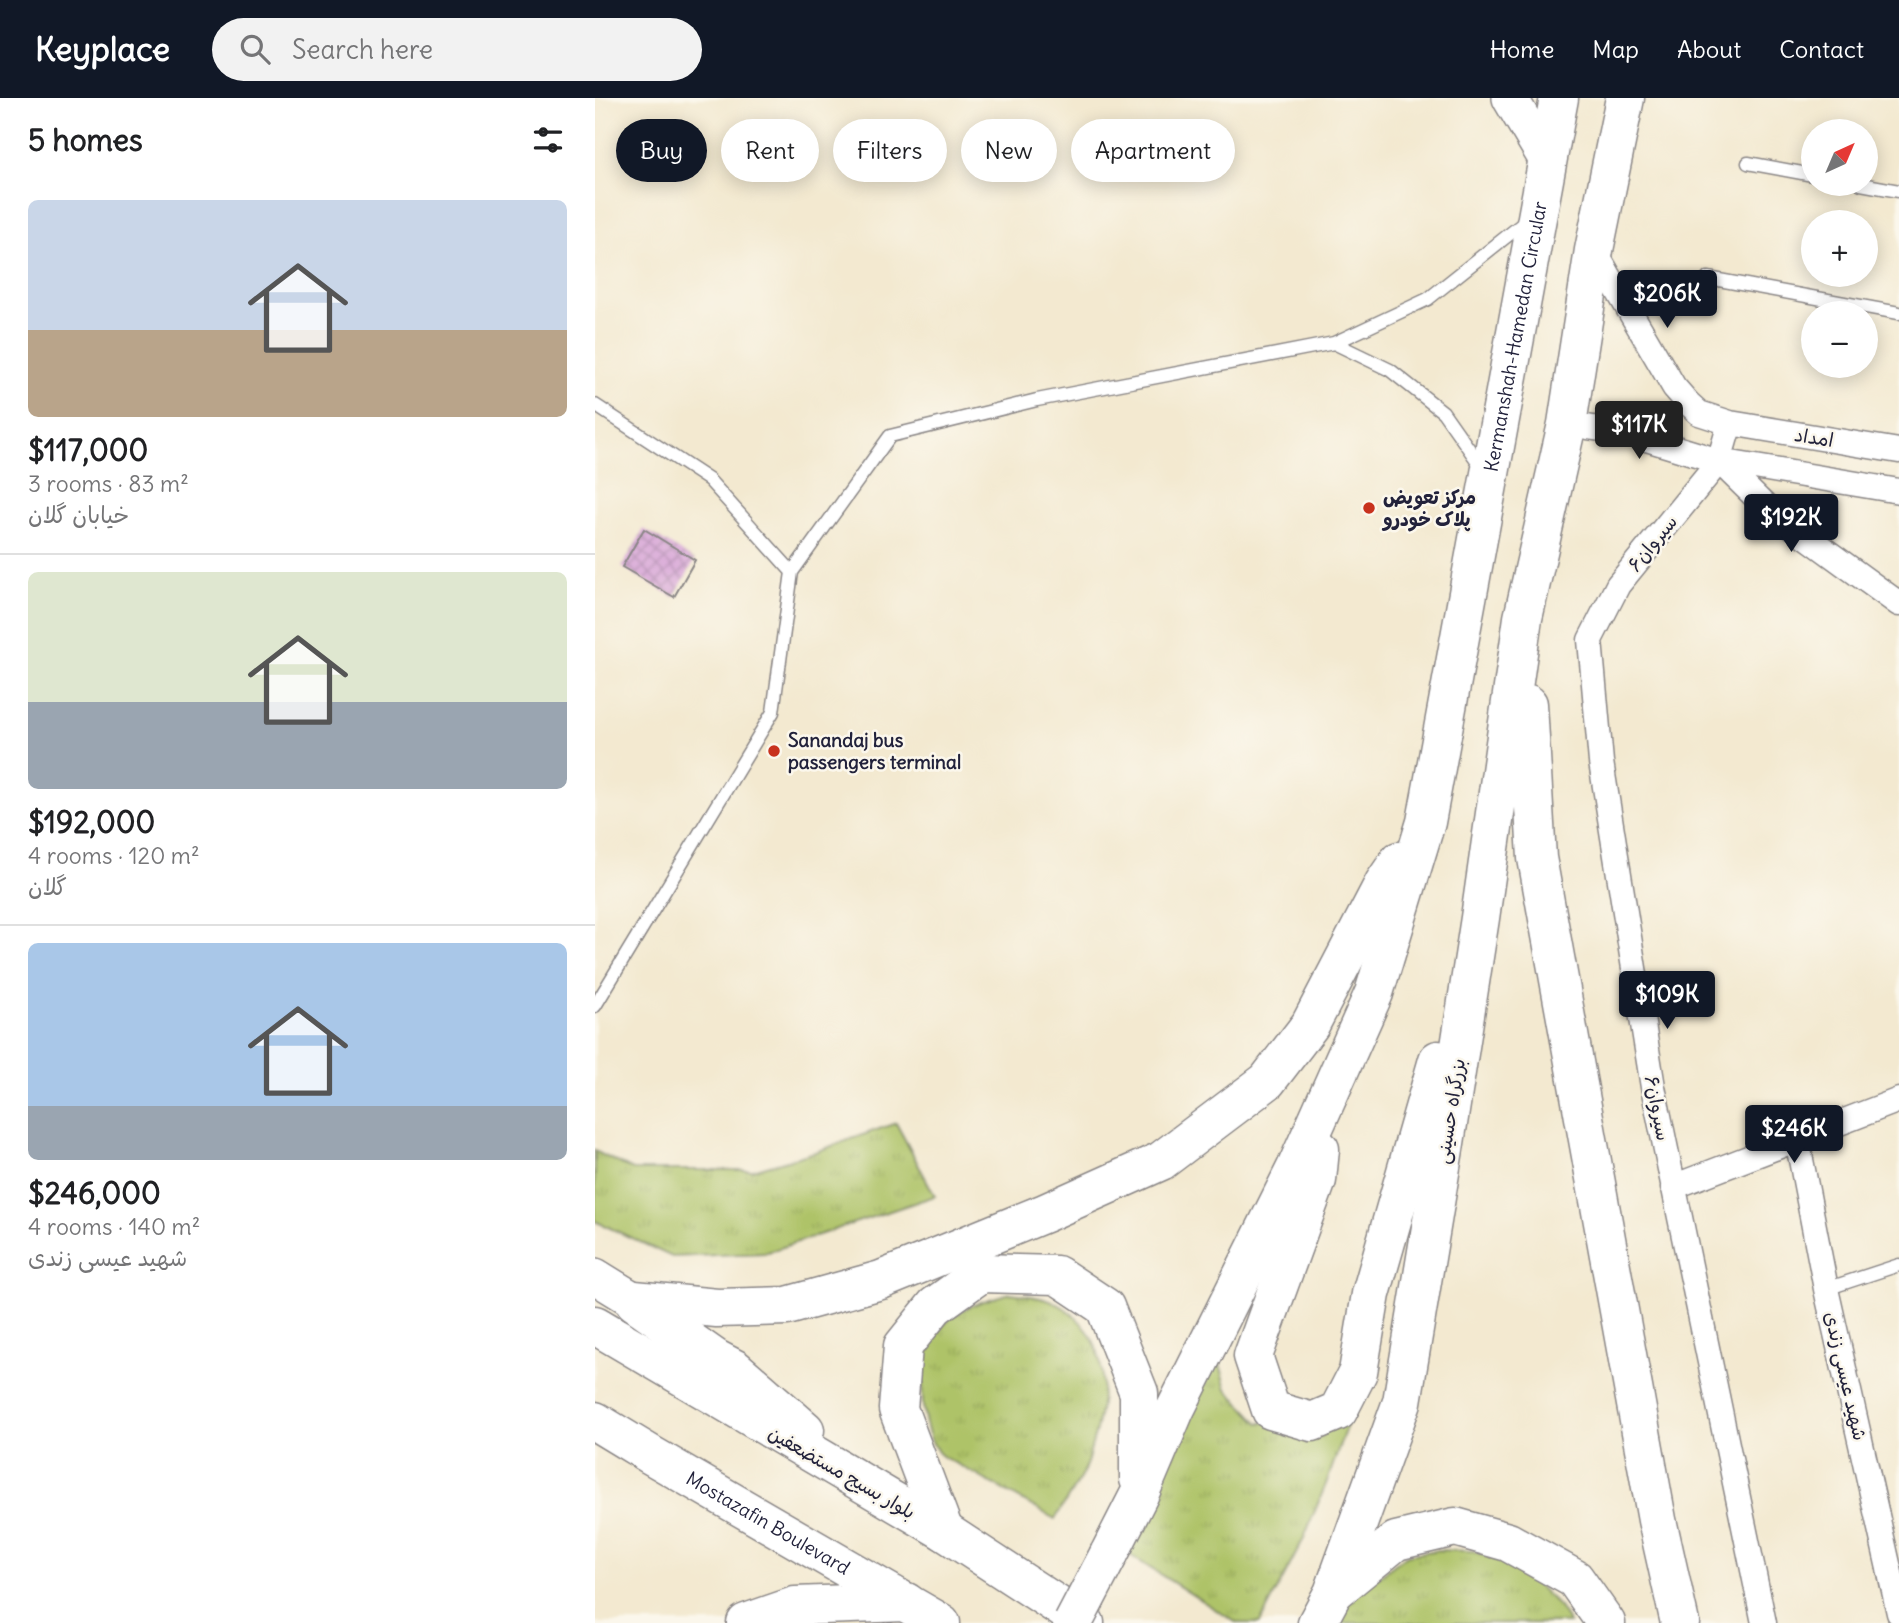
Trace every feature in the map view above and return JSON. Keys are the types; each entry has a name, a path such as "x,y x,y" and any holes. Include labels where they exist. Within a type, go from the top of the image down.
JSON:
{"highway":[{"name":"Kermanshah-Hamedan Circular","path":"1426,822 1559,98"},
{"path":"1625,98 1594,250 1567,424 1523,618 1537,858 1657,1520 1681,1623"},
{"name":"بزرگراه حسینی","path":"1325,1608 1402,1402 1480,918 1523,618"},
{"path":"1073,1623 1139,1495 1175,1410 1296,1168 1374,993 1426,822"},
{"path":"633,1300 717,1308 787,1306 881,1280 1045,1213 1161,1161 1267,1080 1310,1025 1384,883 1426,822"},
{"path":"1323,1105 1317,1180 1252,1356 1271,1410 1312,1422 1338,1411 1358,1372 1371,1294 1480,918"},
{"path":"944,1531 898,1409 903,1346 935,1306 981,1273 1057,1275 1105,1307 1139,1393 1139,1495"},
{"path":"633,1300 716,1359 735,1369 880,1495"},
{"name":"بلوار بسیج مستضعفین","path":"595,1325 944,1531 1085,1623"},
{"name":"Mostazafin Boulevard","path":"595,1421 941,1623"},
{"path":"1325,1608 1396,1541 1455,1527 1508,1542 1575,1579 1606,1623"},
{"path":"746,1623 795,1606 906,1602"}],"street":[{"path":"1510,98 1548,162"},
{"name":"امداد","path":"1594,250 1674,387 1699,413 1730,423 1899,451"},
{"path":"1730,423 1719,461 1767,508 1899,604"},
{"name":"امداد","path":"1567,424 1627,433 1719,461 1899,491"},
{"name":"سیروان۶","path":"1719,461 1618,585 1590,640 1601,762 1653,1087 1764,1623"},
{"path":"1673,1187 1899,1100"},
{"name":"شهید عیسی زندی","path":"1797,1139 1826,1289 1899,1612"},
{"path":"595,1276 633,1300"}],"lane":[{"path":"1748,163 1801,173"},
{"path":"1878,187 1899,191"},
{"path":"595,1006 773,712 792,572 890,436 1037,400 1334,343 1428,299 1539,211"},
{"path":"1708,278 1899,313"},
{"path":"1334,343 1390,370 1443,412 1489,477"},
{"path":"595,405 709,480 792,572"},
{"path":"1826,1289 1899,1265"}],"green space":[{"path":"896,1123 935,1196 765,1253 672,1257 595,1221 595,1151 633,1170 753,1170 815,1152"},
{"path":"1011,1293 1048,1300 1067,1310 1082,1323 1099,1356 1102,1374 1100,1411 1088,1460 1055,1519 943,1457 930,1438 925,1420 923,1382 926,1363 940,1329 965,1309"},
{"path":"1220,1345 1220,1364 1227,1389 1259,1423 1351,1413 1303,1540 1260,1623 1237,1623 1125,1552"},
{"path":"1438,1550 1473,1551 1501,1561 1534,1582 1557,1604 1569,1623 1338,1623 1353,1596 1407,1555"}],"building":[{"path":"644,529 695,560 674,597 622,567"}],"place":[{"name":"مرکز تعویض پلاک خودرو","path":"1369,508"},
{"name":"Sanandaj bus passengers terminal","path":"774,751"}]}
